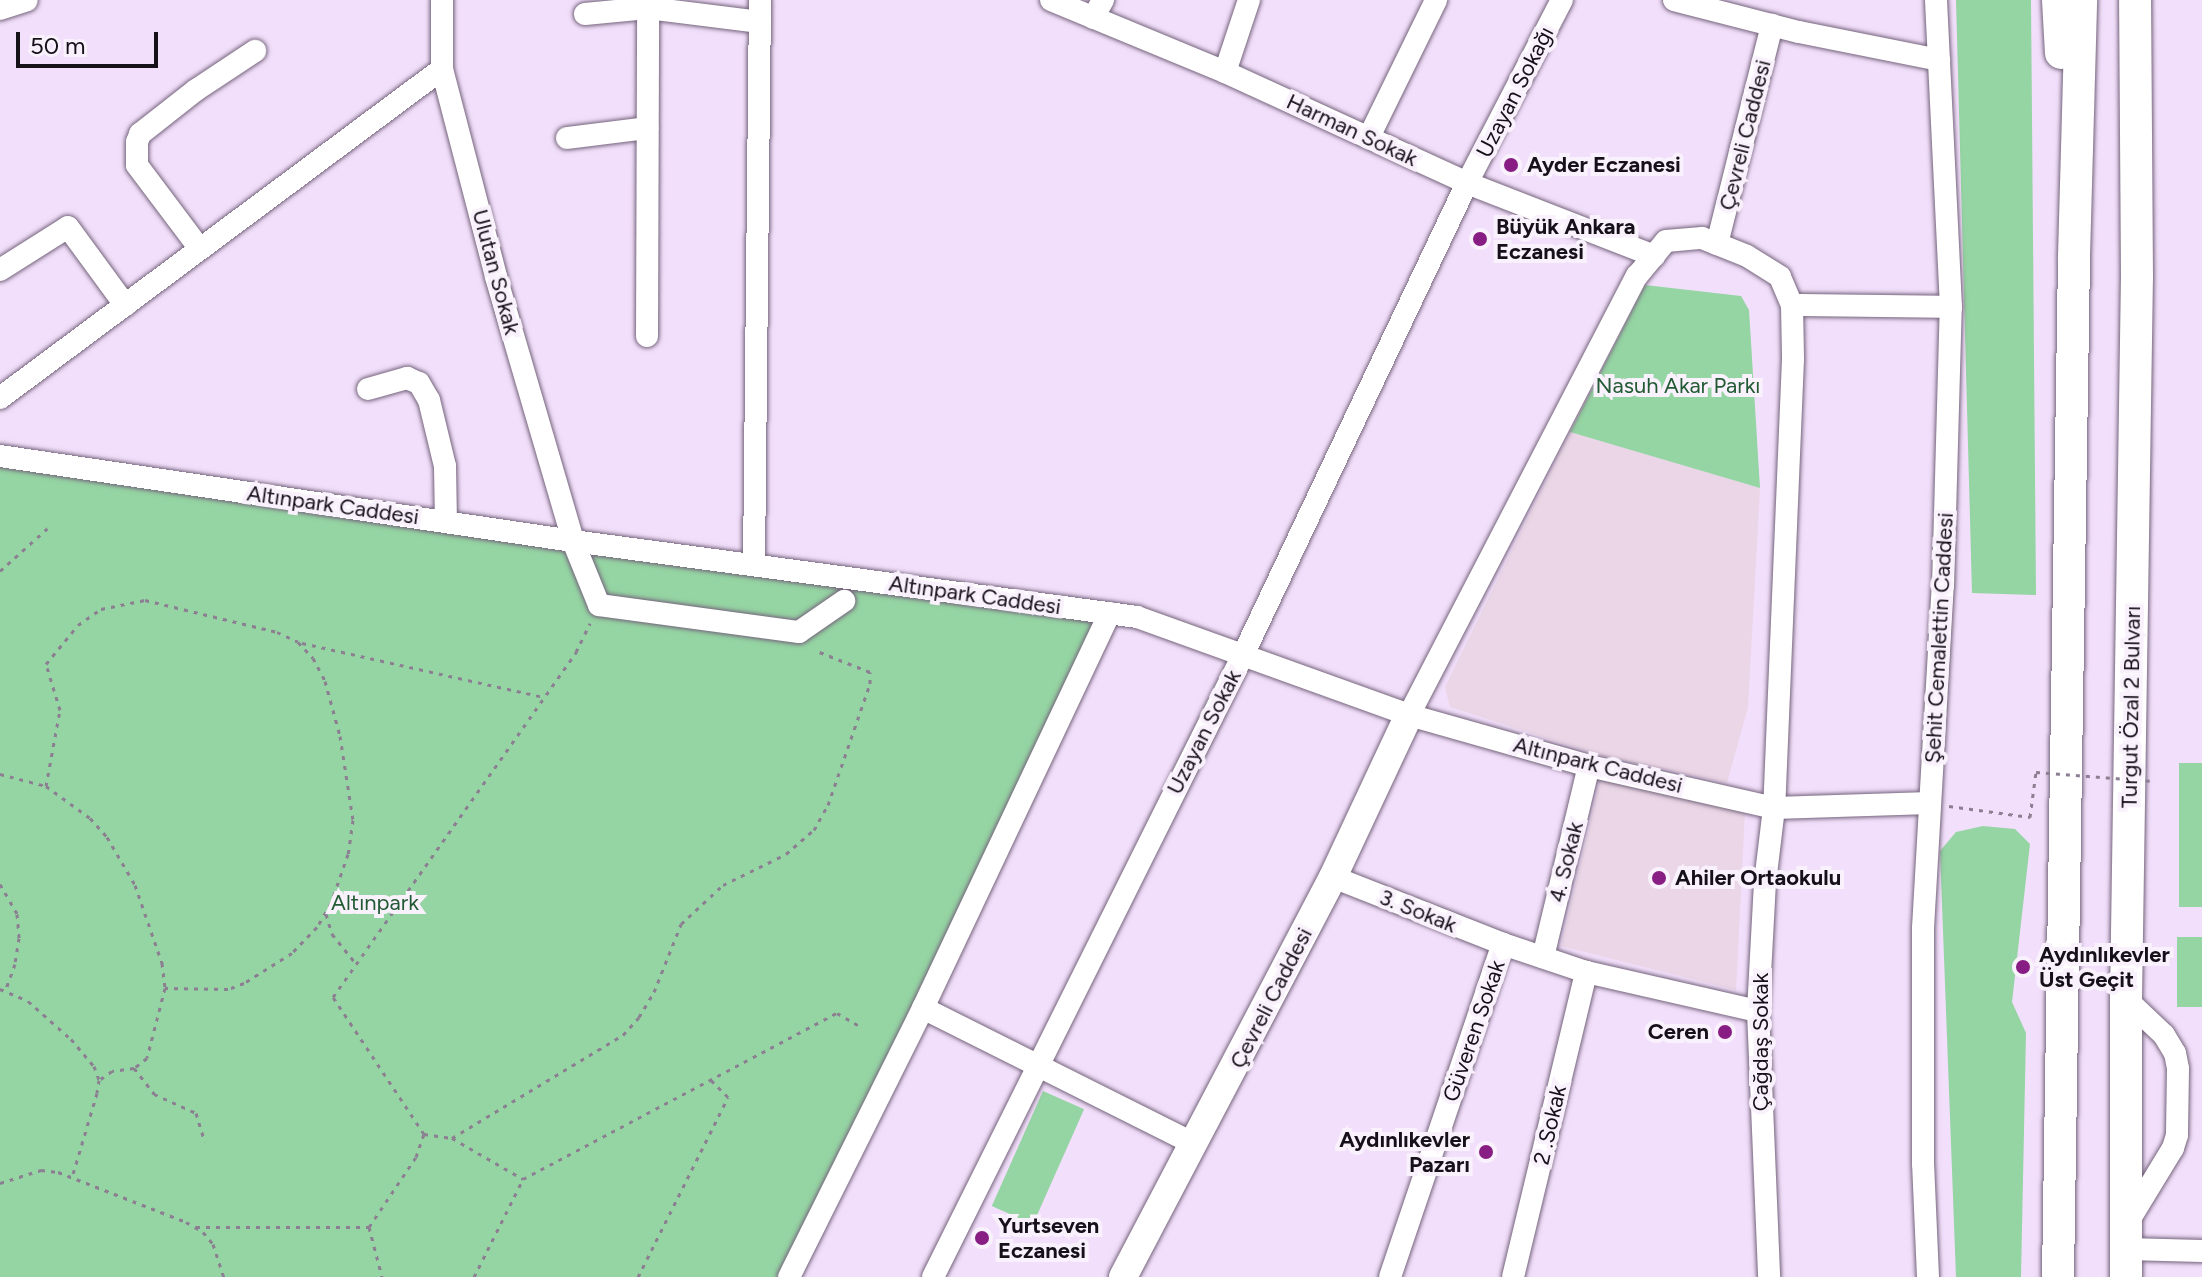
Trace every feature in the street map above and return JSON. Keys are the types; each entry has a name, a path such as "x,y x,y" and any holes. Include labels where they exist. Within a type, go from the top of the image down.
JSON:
{"highway":[{"path":"2058,0 2074,256"},
{"path":"2058,1277 2081,0"},
{"name":"Turgut Özal 2 Bulvarı","path":"2127,1250 2126,999 2135,0"},
{"name":"Turgut Özal 2 Bulvarı","path":"2136,137 2147,0"}],"main road":[{"name":"Çevreli Caddesi","path":"1123,1277 1333,877 1409,715"}],"street":[{"path":"0,9 27,0"},
{"name":"Ulutan Sokak","path":"442,0 442,69 496,277 573,541 599,605"},
{"name":"Harman Sokak","path":"1051,0 1098,9 1225,72 1467,183 1654,256"},
{"path":"1225,72 1249,0"},
{"path":"1369,137 1436,0"},
{"name":"Uzayan Sokağı","path":"1467,183 1562,0"},
{"path":"1674,0 1772,25 1939,60"},
{"name":"Şehit Cemalettin Caddesi","path":"1928,1277 1923,1164 1923,928 1943,586 1951,307 1936,0"},
{"path":"647,336 648,8"},
{"path":"585,14 648,8 760,11 754,564"},
{"name":"Çevreli Caddesi","path":"1717,244 1772,25"},
{"path":"200,249 137,165 137,142 140,134 196,90 255,51"},
{"path":"0,398 442,69"},
{"path":"567,138 647,128"},
{"name":"Uzayan Sokak","path":"933,1277 1243,655 1467,183"},
{"path":"0,270 68,227 125,305"},
{"path":"1409,715 1637,276 1666,241 1702,238 1747,256 1780,277 1792,305 1951,307"},
{"name":"Çağdaş Sokak","path":"1769,1277 1758,1011 1765,882 1774,808 1793,359 1792,305"},
{"path":"368,389 407,378 419,383 429,400 445,466 446,522"},
{"name":"Altınpark Caddesi","path":"0,456 573,541 1137,617 1409,715 1589,766 1774,808 1930,803"},
{"path":"599,605 799,632 844,601"},
{"path":"789,1277 923,1008 1110,613"},
{"name":"4. Sokak","path":"1543,957 1589,766"},
{"name":"3. Sokak","path":"1333,877 1503,944"},
{"name":"Güveren Sokak","path":"1390,1277 1503,944 1586,972 1758,1011"},
{"name":"2 .Sokak","path":"1513,1277 1586,972"},
{"path":"2126,999 2164,1035 2175,1053 2178,1069 2177,1135 2127,1250 2202,1251"},
{"path":"923,1008 1195,1144"}],"path":[{"path":"0,571 51,525"},
{"path":"46,786 60,710 46,664 88,616 116,604 145,600 265,628 298,642 543,697"},
{"path":"523,1179 452,1138 424,1134 333,997 576,652 599,605"},
{"path":"165,988 228,989 244,983 292,953 326,914 348,854 353,820 345,760 325,681 313,658 298,642"},
{"path":"452,1138 623,1035 639,1017 654,992 681,924 723,885 786,854 814,830 828,805 870,684 870,672 817,651"},
{"path":"1930,803 2030,817 2036,772 2153,781"},
{"path":"0,774 46,786 90,818 122,859 162,963 165,988 147,1058 134,1068 112,1071 99,1080"},
{"path":"0,884 17,914 19,938 15,964 6,989"},
{"path":"326,914 332,934 356,964"},
{"path":"0,989 28,1001 71,1039 94,1066 99,1080 73,1176"},
{"path":"474,1277 523,1179 837,1013 861,1027"},
{"path":"134,1068 154,1094 196,1113 205,1142"},
{"path":"638,1277 728,1097 710,1079"},
{"path":"382,1277 369,1227 416,1157 424,1134"},
{"path":"0,1183 41,1170 73,1176 195,1227 213,1244 224,1277"},
{"path":"195,1227 369,1227"}],"shaded area":[{"path":"1570,432 1760,488 1748,707 1727,783 1599,755 1450,707 1445,687"},
{"name":"Ahiler Ortaokulu","path":"1600,780 1745,811 1736,990 1561,946"}],"green space":[{"path":"1956,0 2031,0 2036,595 1972,593"},
{"name":"Nasuh Akar Parkı","path":"1645,285 1741,296 1749,310 1760,488 1570,432"},
{"name":"Altınpark","path":"0,456 1110,613 789,1277 0,1277"},
{"path":"2179,763 2202,763 2202,907 2179,907"},
{"path":"1983,826 2015,829 2030,844 2012,1002 2026,1033 2021,1277 1956,1277 1940,851 1956,832"},
{"path":"2177,937 2202,937 2202,1007 2177,1007"},
{"path":"1043,1091 1084,1109 1033,1224 992,1206"}],"place":[{"name":"Ayder Eczanesi","path":"1511,165"},
{"name":"Büyük Ankara Eczanesi","path":"1480,239"},
{"name":"Ahiler Ortaokulu","path":"1659,878"},
{"name":"Aydınlıkevler Üst Geçit","path":"2023,967"},
{"name":"Ceren","path":"1725,1032"},
{"name":"Aydınlıkevler Pazarı","path":"1486,1152"},
{"name":"Yurtseven Eczanesi","path":"982,1238"}]}
